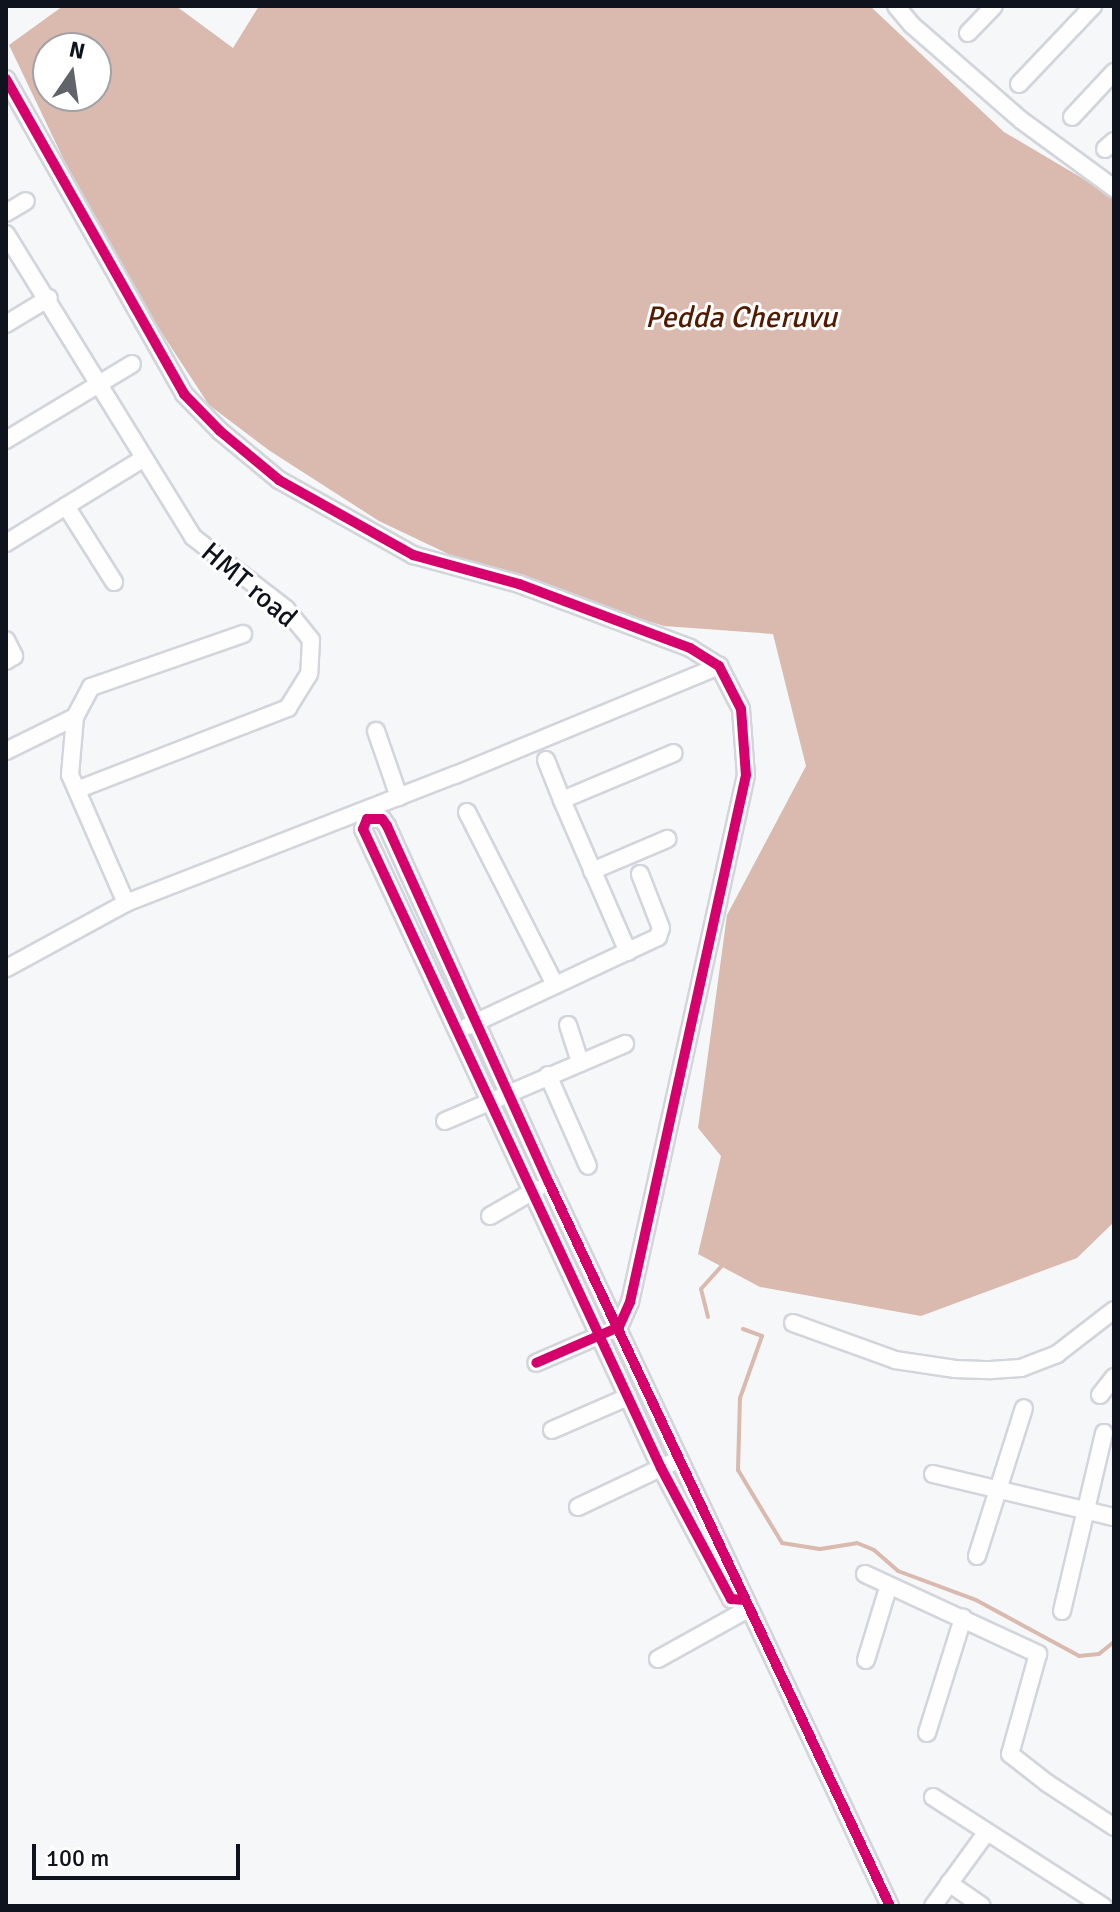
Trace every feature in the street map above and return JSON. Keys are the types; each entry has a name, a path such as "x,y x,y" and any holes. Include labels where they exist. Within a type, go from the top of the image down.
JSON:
{"street":[{"path":"896,6 912,25 1021,120 1114,188"},
{"path":"968,33 994,6"},
{"path":"1019,84 1093,6"},
{"path":"1072,117 1114,72"},
{"path":"6,79 184,394 243,451 279,480 413,555 519,584 690,648 719,666 741,709 746,775 640,1264 619,1327"},
{"path":"6,213 26,201"},
{"name":"HMT road","path":"6,234 49,298 99,386 193,537 286,609 311,640 309,674 288,708 79,789"},
{"path":"6,324 49,298"},
{"path":"6,440 132,364"},
{"path":"6,543 144,458"},
{"path":"66,506 114,582"},
{"path":"126,903 79,789 70,775 75,717 91,687 243,634"},
{"path":"6,640 14,656 6,661"},
{"path":"7,968 126,903 399,797 719,666"},
{"path":"6,751 75,717"},
{"path":"376,731 399,797"},
{"path":"562,800 674,753"},
{"path":"546,760 628,952"},
{"path":"467,812 555,985"},
{"path":"747,1605 731,1599 661,1468 488,1103 458,1031 363,829 367,819 382,819 414,885 549,1183 890,1906"},
{"path":"592,871 667,839"},
{"path":"458,1031 661,934 640,874"},
{"path":"394,895 414,885"},
{"path":"568,1025 580,1063"},
{"path":"445,1121 625,1044"},
{"path":"548,1075 588,1166"},
{"path":"490,1216 549,1183"},
{"path":"793,1323 895,1360 955,1369 991,1370 1021,1368 1057,1354 1114,1310"},
{"path":"536,1363 619,1327"},
{"path":"1100,1395 1114,1377"},
{"path":"552,1430 628,1397"},
{"path":"977,1556 1024,1408"},
{"path":"1062,1611 1104,1433"},
{"path":"578,1507 679,1460"},
{"path":"933,1474 1114,1517"},
{"path":"865,1574 1038,1654 1012,1746 1013,1758 1114,1827"},
{"path":"866,1660 889,1585"},
{"path":"658,1659 747,1605"},
{"path":"927,1733 963,1618"},
{"path":"933,1797 1103,1906"},
{"path":"933,1906 986,1833"},
{"path":"949,1883 982,1906"}],"water":[{"name":"Pedda Cheruvu","path":"63,6 176,6 233,48 259,6 870,6 1004,132 1114,197 1114,1222 1077,1258 921,1316 760,1287 698,1254 721,1156 698,1128 727,915 806,766 773,634 664,626 482,570 379,521 270,451 209,405 106,248 41,112 112,112 112,32 32,32 32,93 9,45"}],"waterway":[{"path":"708,1317 701,1289 721,1267"},
{"path":"743,1329 762,1336 740,1398 738,1470 782,1543 820,1549 857,1543 874,1550 898,1571 976,1600 1079,1656 1099,1654 1114,1642"}],"cycle path":[{"path":"6,79 184,394 220,431 279,480 413,555 519,584 690,648 719,666 741,709 746,775 630,1302 619,1327 536,1363"},
{"path":"745,1600 731,1599 661,1468 363,829 367,819 382,819 387,826 549,1183 890,1906"}]}
